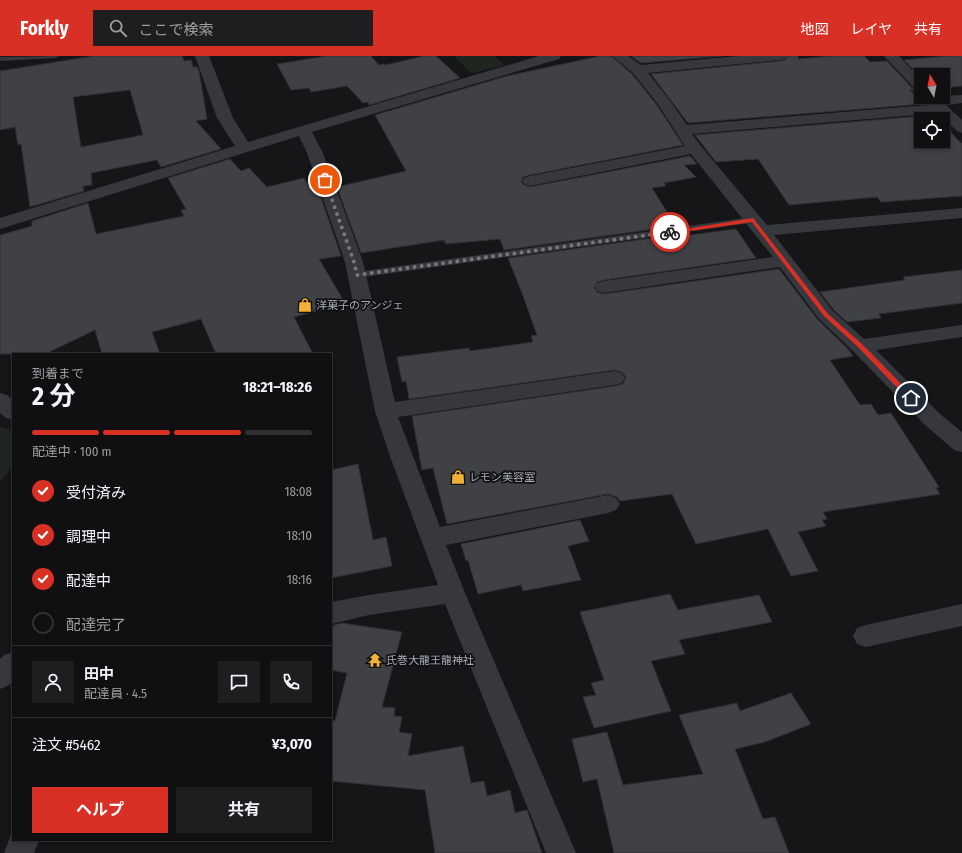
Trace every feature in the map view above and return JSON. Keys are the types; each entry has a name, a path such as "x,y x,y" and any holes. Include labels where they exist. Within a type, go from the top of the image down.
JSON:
{"street":[{"path":"202,56 225,118 245,149"},
{"path":"0,224 303,130 554,56"},
{"path":"618,56 638,70 663,101 695,149 758,225 826,315 860,346 932,419 962,444"},
{"path":"638,70 780,56"},
{"path":"891,56 914,80"},
{"path":"950,100 962,99"},
{"path":"682,130 917,104"},
{"path":"937,104 962,128"},
{"path":"303,130 315,153 354,262 386,411 402,459 453,593 561,853"},
{"path":"530,181 695,149"},
{"path":"758,225 962,213"},
{"path":"604,287 785,261"},
{"path":"860,346 962,331"},
{"path":"386,411 616,378"},
{"path":"0,400 12,412"},
{"path":"432,538 608,504"},
{"path":"332,613 369,605 453,593"},
{"path":"866,636 962,615"},
{"path":"0,677 12,665"},
{"path":"19,853 24,841"}],"lane":[{"path":"0,59 55,56"},
{"path":"357,275 607,241 758,225"}],"shaded area":[{"path":"454,56 494,56 505,65 471,73"},
{"path":"0,427 12,430 12,467 0,482"}],"building":[{"path":"94,56 182,56 184,61 191,60 193,67 197,67 199,71 207,119 196,121 221,149 161,167 157,160 91,173 92,185 83,186 84,191 30,207 21,144 18,145 15,127 0,130 0,71","holes":["130,90 143,135 81,147 73,97"]},
{"path":"327,56 371,56 379,65 386,65 424,56 436,56 460,78 369,105 368,102 363,103 347,86 311,92 309,88 291,90 277,64"},
{"path":"600,56 611,56 632,74 656,104 683,145 530,175 523,177 521,182 530,187 690,156 697,164 684,165 696,177 664,183 666,186 652,188 676,226 504,250 500,239 446,244 444,240 361,253 337,187 406,171 375,115 507,76"},
{"path":"631,56 722,56 641,63"},
{"path":"788,56 798,56 798,59 831,56 864,56 870,62 887,61 914,90 910,90 914,94 914,104 923,104 688,123 651,74 785,60"},
{"path":"962,56 962,86 950,87 950,68 914,68 914,70 904,60"},
{"path":"914,117 914,148 950,148 950,131 962,144 962,196 881,202 877,197 789,205 758,159 716,162 695,135"},
{"path":"230,159 241,171 249,168 267,187 304,178 314,193 319,192 341,256 319,259 345,303 294,317 312,353 216,353 201,319 152,332 160,353 102,353 95,330 47,353 0,354 0,235 32,226 32,221 88,203 96,234 184,216 181,210 186,209 168,178"},
{"path":"736,229 756,258 604,280 597,282 594,288 597,292 604,294 779,269 818,320 847,348 853,356 830,360 860,405 871,404 878,415 891,413 939,487 936,488 940,494 823,512 827,519 822,520 826,526 798,532 818,571 791,576 768,529 696,544 672,494 620,501 617,497 608,494 447,524 433,468 422,470 412,416 615,386 623,384 626,377 622,372 615,370 409,399 406,381 402,382 397,357 469,348 470,351 533,342 531,336 537,335 508,258 681,234 682,236"},
{"path":"962,270 962,303 879,314 881,318 847,322 834,310 820,292 905,280 903,277"},
{"path":"358,464 373,540 386,537 392,566 332,578 332,470"},
{"path":"580,520 589,541 568,546 581,580 523,591 521,585 478,594 468,560 466,561 461,544"},
{"path":"670,594 678,610 759,595 772,622 679,640 685,654 651,661 671,711 594,728 583,697 596,695 591,683 604,680 580,612"},
{"path":"342,623 402,632 382,707 395,708 394,716 402,717 399,732 412,734 408,756 463,746 471,783 484,781 487,796 510,790 515,813 527,810 542,853 435,853 425,790 332,781 332,720 335,721 347,673 332,670 332,632 334,625"},
{"path":"791,693 811,724 765,742 735,749 763,819 775,817 789,853 614,853 597,779 583,782 572,739 607,732 623,785 703,774 679,715 737,703 740,711"}],"way so far":[{"path":"325,180 354,262 357,275 670,232"}],"place":[{"name":"洋菓子のアンジェ","path":"305,305"},
{"name":"レモン美容室","path":"458,477"},
{"name":"氏巻大龍王龍神社","path":"375,660"}],"route":[{"path":"670,232 753,220 826,315 860,346 911,398"}]}
